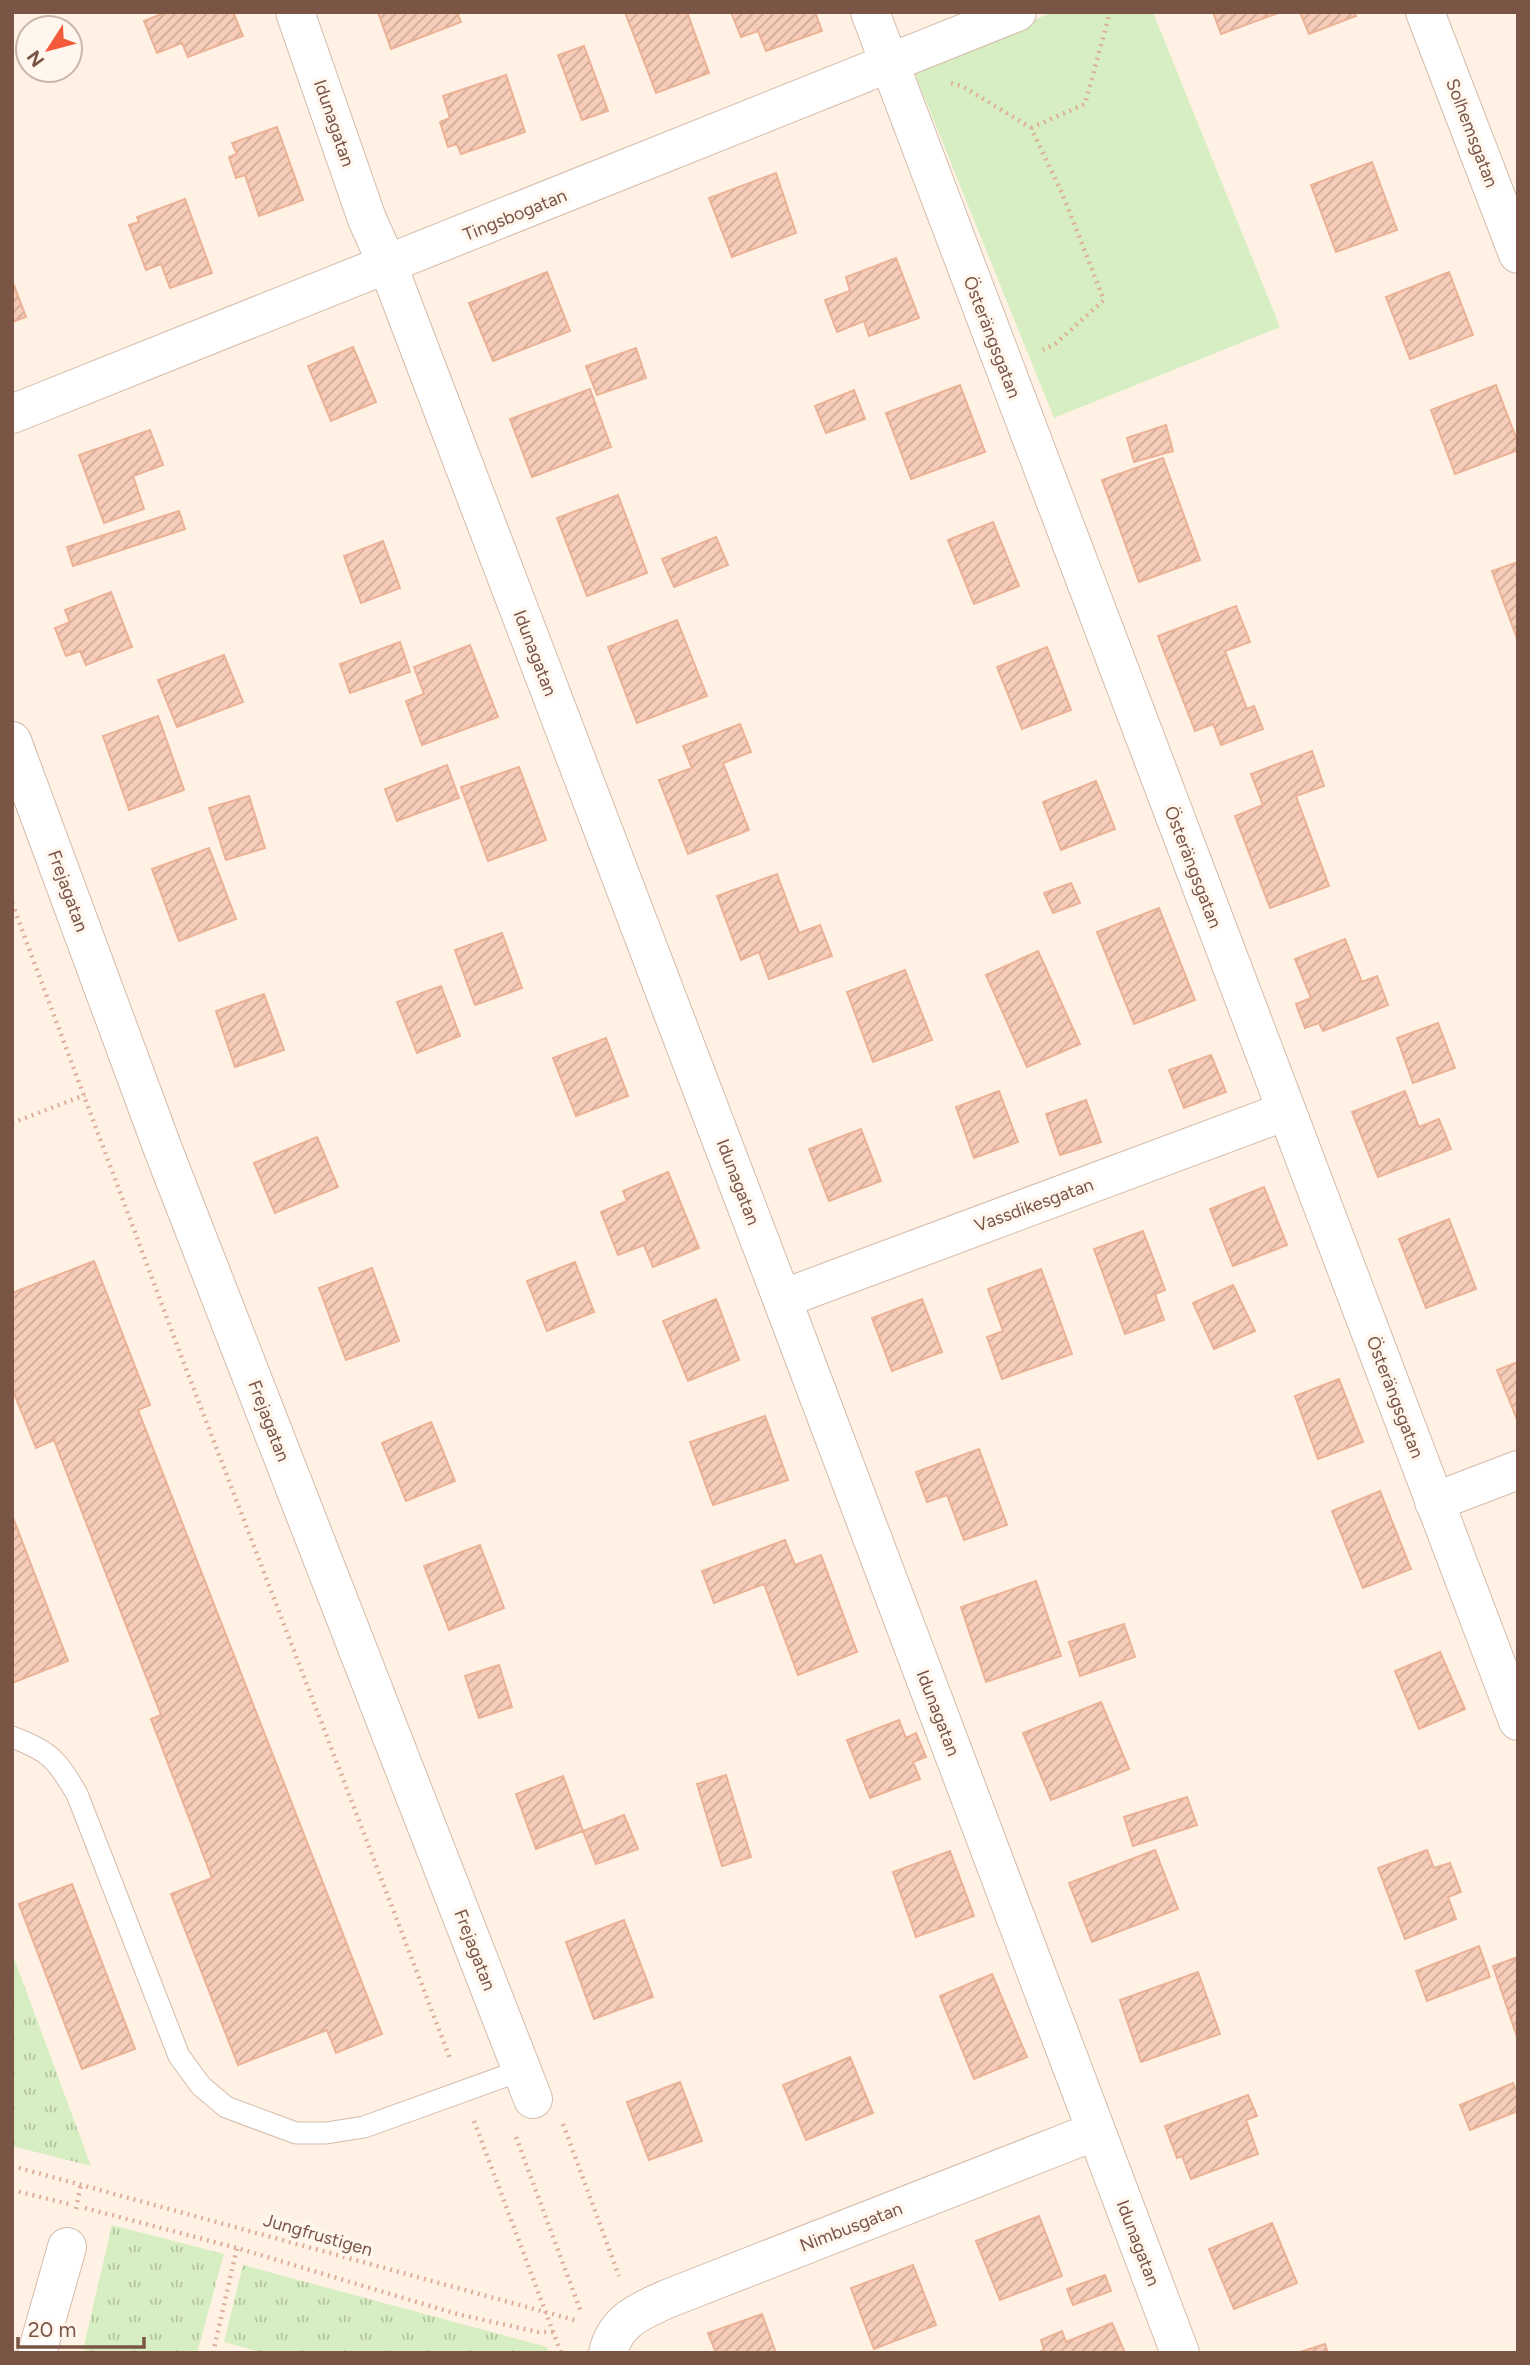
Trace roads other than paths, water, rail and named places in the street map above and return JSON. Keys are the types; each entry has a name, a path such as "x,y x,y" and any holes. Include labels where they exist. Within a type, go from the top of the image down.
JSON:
{"street":[{"name":"Idunagatan","path":"295,12 367,219 388,266 782,1299 1180,2353"},
{"name":"Österängsgatan","path":"870,12 1518,1721"},
{"name":"Tingsbogatan","path":"12,414 388,266 1017,12"},
{"name":"Solhemsgatan","path":"1425,12 1518,254"},
{"name":"Frejagatan","path":"12,741 169,1165 527,2085"},
{"name":"Vassdikesgatan","path":"782,1299 1286,1111"},
{"path":"1434,1502 1518,1470"},
{"name":"Nimbusgatan","path":"610,2331 680,2294 1096,2131"},
{"path":"37,2353 67,2247"}],"lane":[{"path":"12,1737 36,1746 59,1763 77,1794 179,2056 201,2086 226,2107 296,2133 326,2133 364,2127 463,2092 527,2085"}]}
